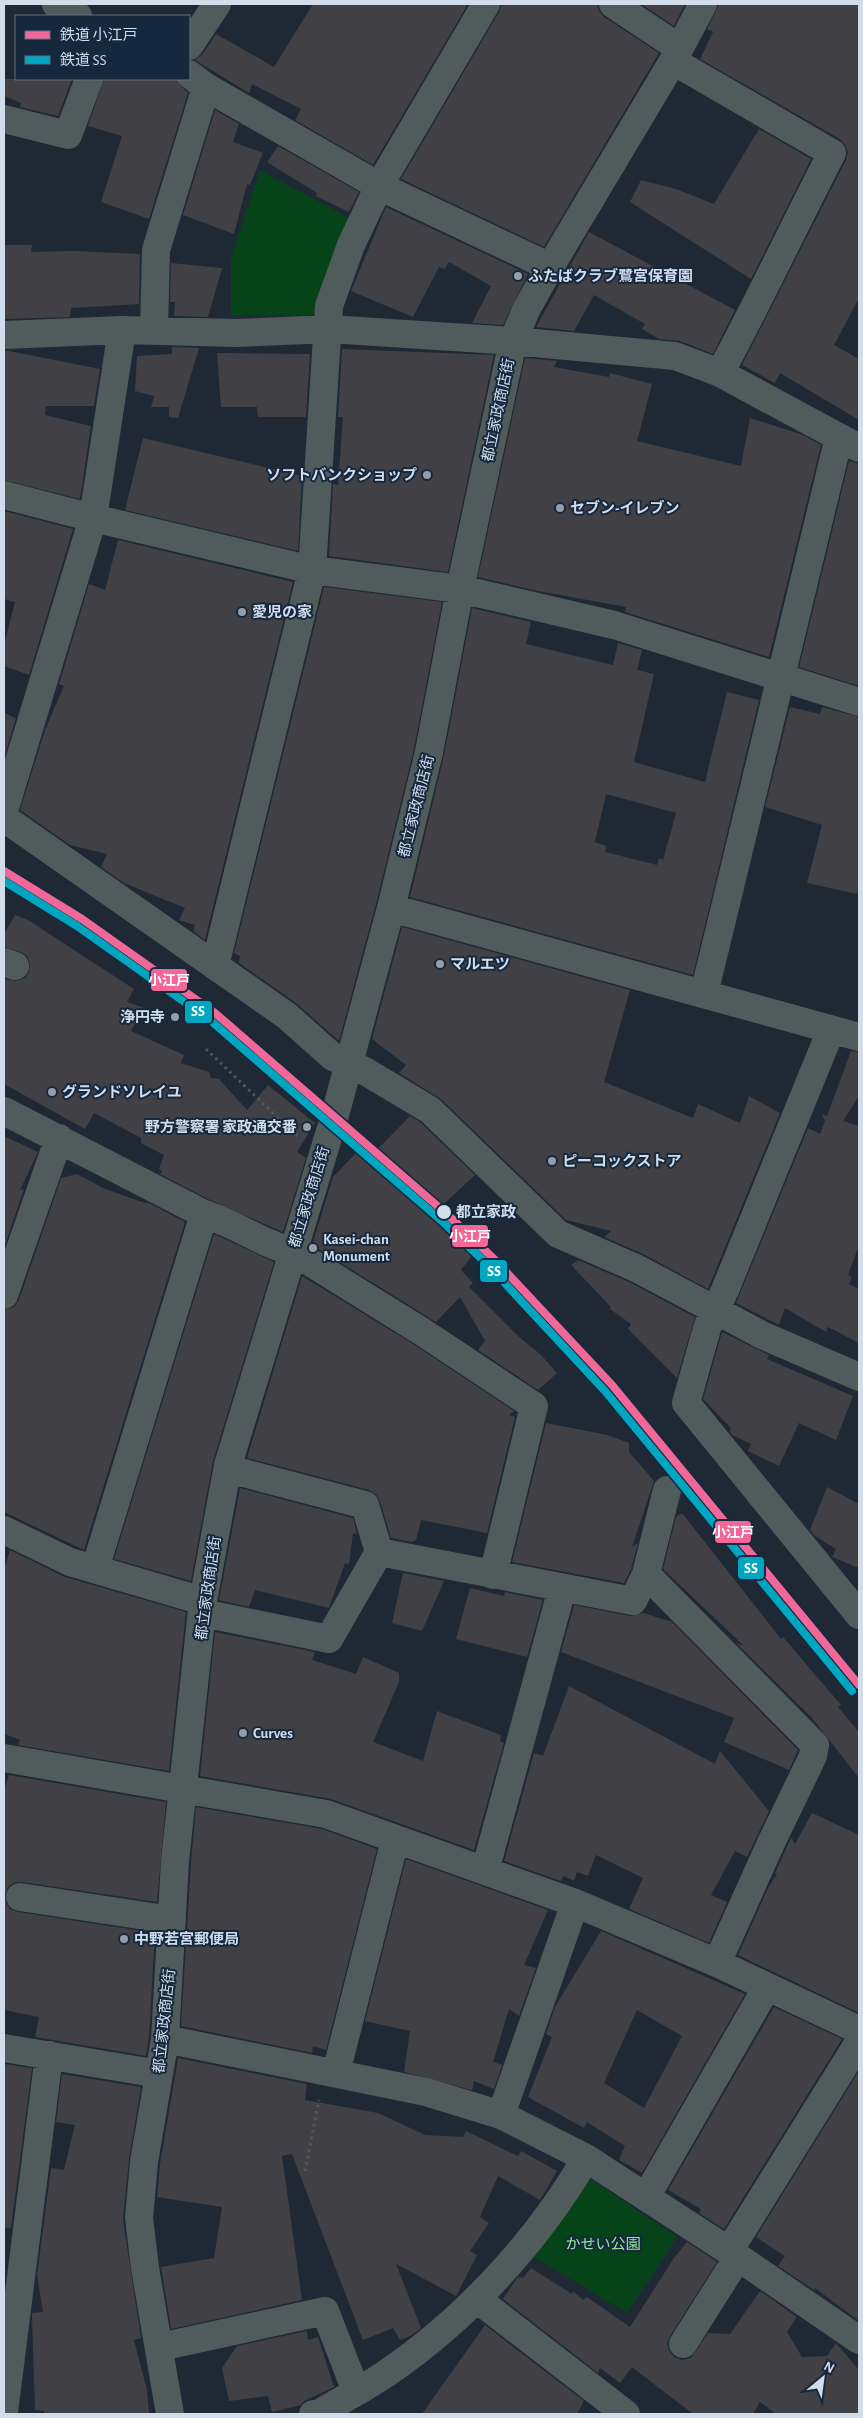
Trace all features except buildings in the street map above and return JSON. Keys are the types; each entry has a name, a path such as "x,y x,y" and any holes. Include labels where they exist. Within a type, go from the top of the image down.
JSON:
{"street":[{"path":"56,4 76,15"},
{"path":"190,44 217,4"},
{"path":"215,966 312,570 329,306 351,245 379,186 486,4"},
{"path":"613,4 676,54 832,153 720,373"},
{"name":"都立家政商店街","path":"170,2414 145,2268 139,2218 144,2162 164,2039 175,1861 203,1607 228,1465 322,1152 335,1115 391,908 429,752 460,589 513,341 526,310 550,267 676,54 703,4"},
{"path":"4,119 68,135 89,80"},
{"path":"154,330 156,250 197,81 379,186 550,267"},
{"path":"4,335 122,330 236,333 329,329 513,341 675,356 720,373 849,443 781,677 704,994"},
{"path":"4,811 93,518 122,330"},
{"path":"4,495 312,570 460,589 614,624 859,702"},
{"path":"4,818 287,1016 333,1057 363,1070 430,1110 558,1234 636,1268 762,1335 859,1377"},
{"path":"391,908 859,1037"},
{"path":"831,1030 708,1325 686,1403 859,1615"},
{"path":"4,1111 204,1214 219,1218 279,1248 292,1251 421,1331 534,1406 493,1575"},
{"path":"4,1295 59,1138"},
{"path":"95,1569 204,1214"},
{"path":"4,1530 70,1562 203,1607 329,1639 379,1552 365,1505 240,1472 228,1465"},
{"path":"379,1552 562,1589 633,1601 646,1574 667,1490"},
{"path":"646,1574 815,1745 813,1756 771,1843 718,1963"},
{"path":"485,1871 562,1589"},
{"path":"4,1758 326,1814 575,1903 718,1963 859,2030"},
{"path":"331,2072 396,1840"},
{"path":"20,1897 172,1920"},
{"path":"501,2115 575,1903"},
{"path":"646,2197 767,1987"},
{"path":"164,2039 426,2092 501,2115 586,2158 734,2254 859,2340"},
{"path":"683,2344 859,2042"},
{"path":"4,2048 159,2074"},
{"path":"4,2412 49,2055"},
{"path":"318,2414 369,2385 434,2337 477,2299 527,2244 574,2180 586,2158"},
{"path":"477,2299 626,2414"},
{"path":"160,2347 325,2312 356,2391"}],"path":[{"path":"206,1049 297,1136 322,1152"},
{"path":"305,2171 331,2072"}],"green space":[{"path":"260,170 351,219 313,315 231,316 231,257"},
{"name":"かせい公園","path":"587,2177 677,2237 627,2313 531,2255"}],"rail line":[{"name":"小江戸","path":"4,871 82,919 215,1013 449,1216 494,1259 612,1385 859,1685"},
{"name":"SS","path":"4,881 77,926 210,1020 443,1222 488,1265 605,1391 852,1691"}],"place":[{"name":"ふたばクラブ鷺宮保育園","path":"518,276"},
{"name":"ソフトバンクショップ","path":"427,475"},
{"name":"セブン-イレブン","path":"560,508"},
{"name":"愛児の家","path":"242,612"},
{"name":"マルエツ","path":"440,964"},
{"name":"浄円寺","path":"175,1017"},
{"name":"グランドソレイユ","path":"52,1092"},
{"name":"野方警察署 家政通交番","path":"307,1127"},
{"name":"ピーコックストア","path":"552,1161"},
{"name":"都立家政","path":"444,1212"},
{"name":"Kasei-chan Monument","path":"313,1248"},
{"name":"Curves","path":"243,1733"},
{"name":"中野若宮郵便局","path":"124,1939"}]}
